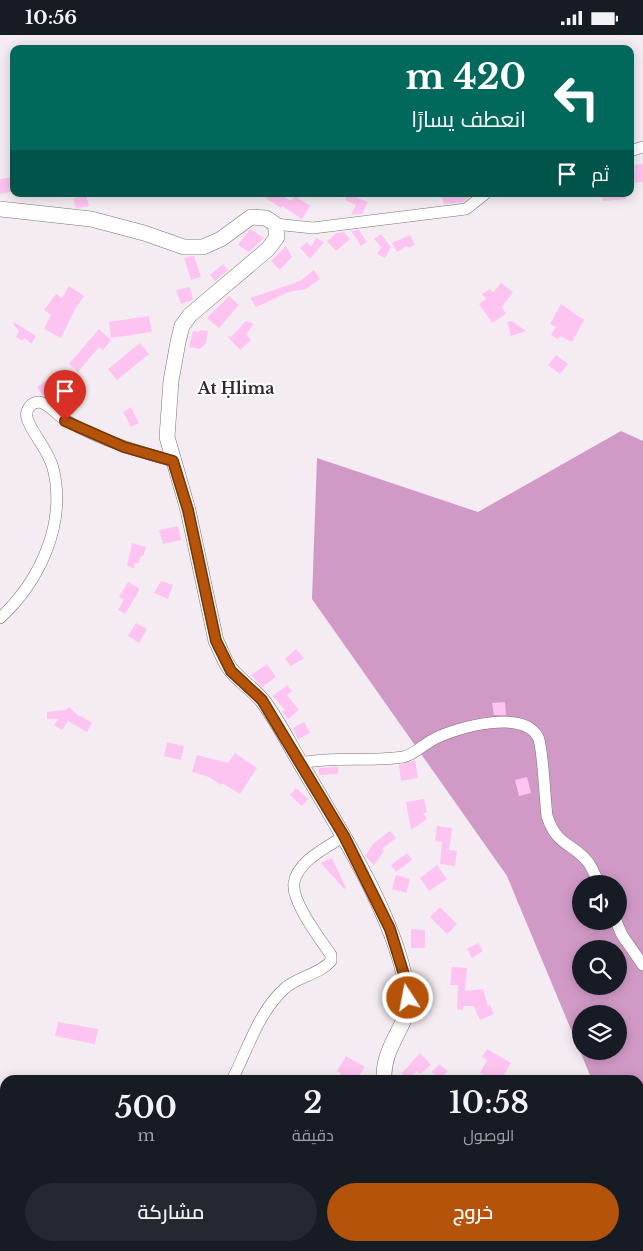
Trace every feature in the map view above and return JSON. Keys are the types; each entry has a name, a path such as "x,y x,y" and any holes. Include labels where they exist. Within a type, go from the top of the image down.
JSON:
{"street":[{"path":"0,209 91,219 144,233 184,247 203,247 221,239 251,217 266,218 275,224 313,228 466,209 481,197"},
{"path":"275,224 276,237 268,249 190,315 182,327 171,381 167,437 188,510 216,641 231,671 262,700 344,836 390,929 405,978 409,1007 387,1051 383,1068 384,1075"},
{"path":"0,617 32,581 48,551 55,517 57,492 53,467 43,444 27,418 31,405 36,403 44,404 65,421 124,447 173,461"},
{"path":"300,763 324,758 405,757 435,738 461,729 502,722 518,722 531,727 539,739 546,817 550,827 558,839 587,861 594,875"},
{"path":"234,1075 259,1022 270,1005 284,989 296,980 326,967 331,961 331,955 304,913 296,894 294,883 304,865 313,856 344,836"},
{"path":"620,930 643,965"}],"shaded area":[{"path":"621,431 643,441 643,1075 590,1075 584,1060 627,1060 627,1005 572,1005 572,1032 507,876 312,599 317,458 478,512"}],"building":[{"path":"643,164 643,182 634,183 634,165"},
{"path":"10,178 10,192 0,194 0,179"},
{"path":"87,197 89,206 76,208 73,199"},
{"path":"285,197 291,201 296,197 310,206 302,219 266,198"},
{"path":"346,197 355,197 368,202 362,214 351,215 356,205 345,200"},
{"path":"442,197 469,197 463,202 444,204"},
{"path":"602,197 626,197 626,199 603,201"},
{"path":"250,229 264,238 249,252 238,245"},
{"path":"359,230 367,242 361,246 351,231"},
{"path":"344,232 350,239 336,251 327,241 336,233"},
{"path":"381,234 391,247 385,258 377,254 381,247 374,239"},
{"path":"410,235 415,245 408,248 407,246 397,252 392,243"},
{"path":"316,238 324,242 310,259 300,248 307,242 311,247"},
{"path":"286,246 292,257 280,270 271,261"},
{"path":"194,256 201,277 191,280 184,258"},
{"path":"223,264 228,270 215,281 210,275"},
{"path":"314,270 320,279 306,289 289,292 256,307 250,298 300,281"},
{"path":"501,283 513,292 502,307 506,314 492,323 479,304 486,299 482,294 490,289 493,293"},
{"path":"69,286 84,296 75,309 61,338 44,329 51,315 44,310 56,294 62,298"},
{"path":"190,287 193,300 181,304 176,290"},
{"path":"229,296 239,305 219,328 207,318"},
{"path":"561,304 584,320 572,342 560,336 558,339 551,335 556,327 550,324"},
{"path":"149,316 152,332 111,338 109,322"},
{"path":"246,321 254,324 246,334 251,340 240,350 227,336 231,337"},
{"path":"512,321 526,331 511,336 507,322"},
{"path":"14,322 36,336 31,344 25,338 22,341 16,337 19,331 13,324"},
{"path":"99,329 111,340 103,350 99,347 78,372 69,364"},
{"path":"200,330 208,331 206,343 200,349 189,347 193,331 199,332"},
{"path":"140,343 149,354 117,380 108,369"},
{"path":"556,355 568,364 560,374 548,365"},
{"path":"46,381 61,403 59,406 42,395 37,387"},
{"path":"70,393 82,401 73,414 61,406"},
{"path":"131,407 139,423 131,427 123,412"},
{"path":"178,526 181,540 163,544 159,530"},
{"path":"132,543 146,547 139,563 135,563 134,568 127,566"},
{"path":"161,581 173,585 168,599 154,593"},
{"path":"128,582 139,588 139,591 125,614 118,610 124,600 119,597"},
{"path":"136,623 147,629 139,643 128,636"},
{"path":"296,649 304,658 291,666 285,659"},
{"path":"267,664 276,677 262,687 251,675"},
{"path":"287,685 292,691 287,695 299,710 288,719 282,712 285,710 273,696"},
{"path":"505,702 506,715 494,715 492,703"},
{"path":"69,707 80,717 92,723 87,732 68,721 62,730 54,725 58,719 47,719 47,712 65,710"},
{"path":"304,722 310,733 298,739 293,728"},
{"path":"167,742 184,746 181,760 164,756"},
{"path":"235,753 257,768 240,794 209,777 192,772 197,755 228,763"},
{"path":"415,760 418,778 401,781 399,765"},
{"path":"338,767 338,774 319,775 319,768"},
{"path":"527,777 531,793 519,796 515,780"},
{"path":"296,788 308,799 302,806 290,795"},
{"path":"424,799 427,812 423,813 427,819 411,830 406,802"},
{"path":"437,826 452,828 449,850 457,851 455,866 440,864 442,842 435,841"},
{"path":"390,831 396,838 382,849 384,851 374,865 365,856 374,843"},
{"path":"407,853 412,860 396,872 391,865"},
{"path":"332,858 346,888 344,889 321,863"},
{"path":"437,865 447,879 429,891 420,878"},
{"path":"396,875 410,879 406,893 392,889"},
{"path":"440,907 457,924 447,934 430,917"},
{"path":"411,929 425,930 425,948 411,948"},
{"path":"478,943 483,951 472,958 467,949"},
{"path":"452,967 467,968 465,991 483,989 488,1006 490,1005 494,1014 480,1020 474,1006 463,1006 463,1010 457,1009 458,985 450,985"},
{"path":"58,1022 98,1029 95,1044 55,1036"},
{"path":"487,1049 511,1063 504,1075 483,1075 480,1073 487,1060 482,1057"},
{"path":"420,1053 431,1065 420,1074 417,1071 412,1075 404,1075 402,1073"},
{"path":"346,1056 365,1067 359,1075 340,1075 341,1073 337,1071"},
{"path":"439,1064 448,1071 444,1075 435,1075 432,1072"}],"district":[{"name":"At Ḥlima","path":"236,388"}],"route":[{"path":"65,421 124,447 173,461 188,510 216,641 231,671 262,700 344,836 390,929 405,978 408,998"}]}
